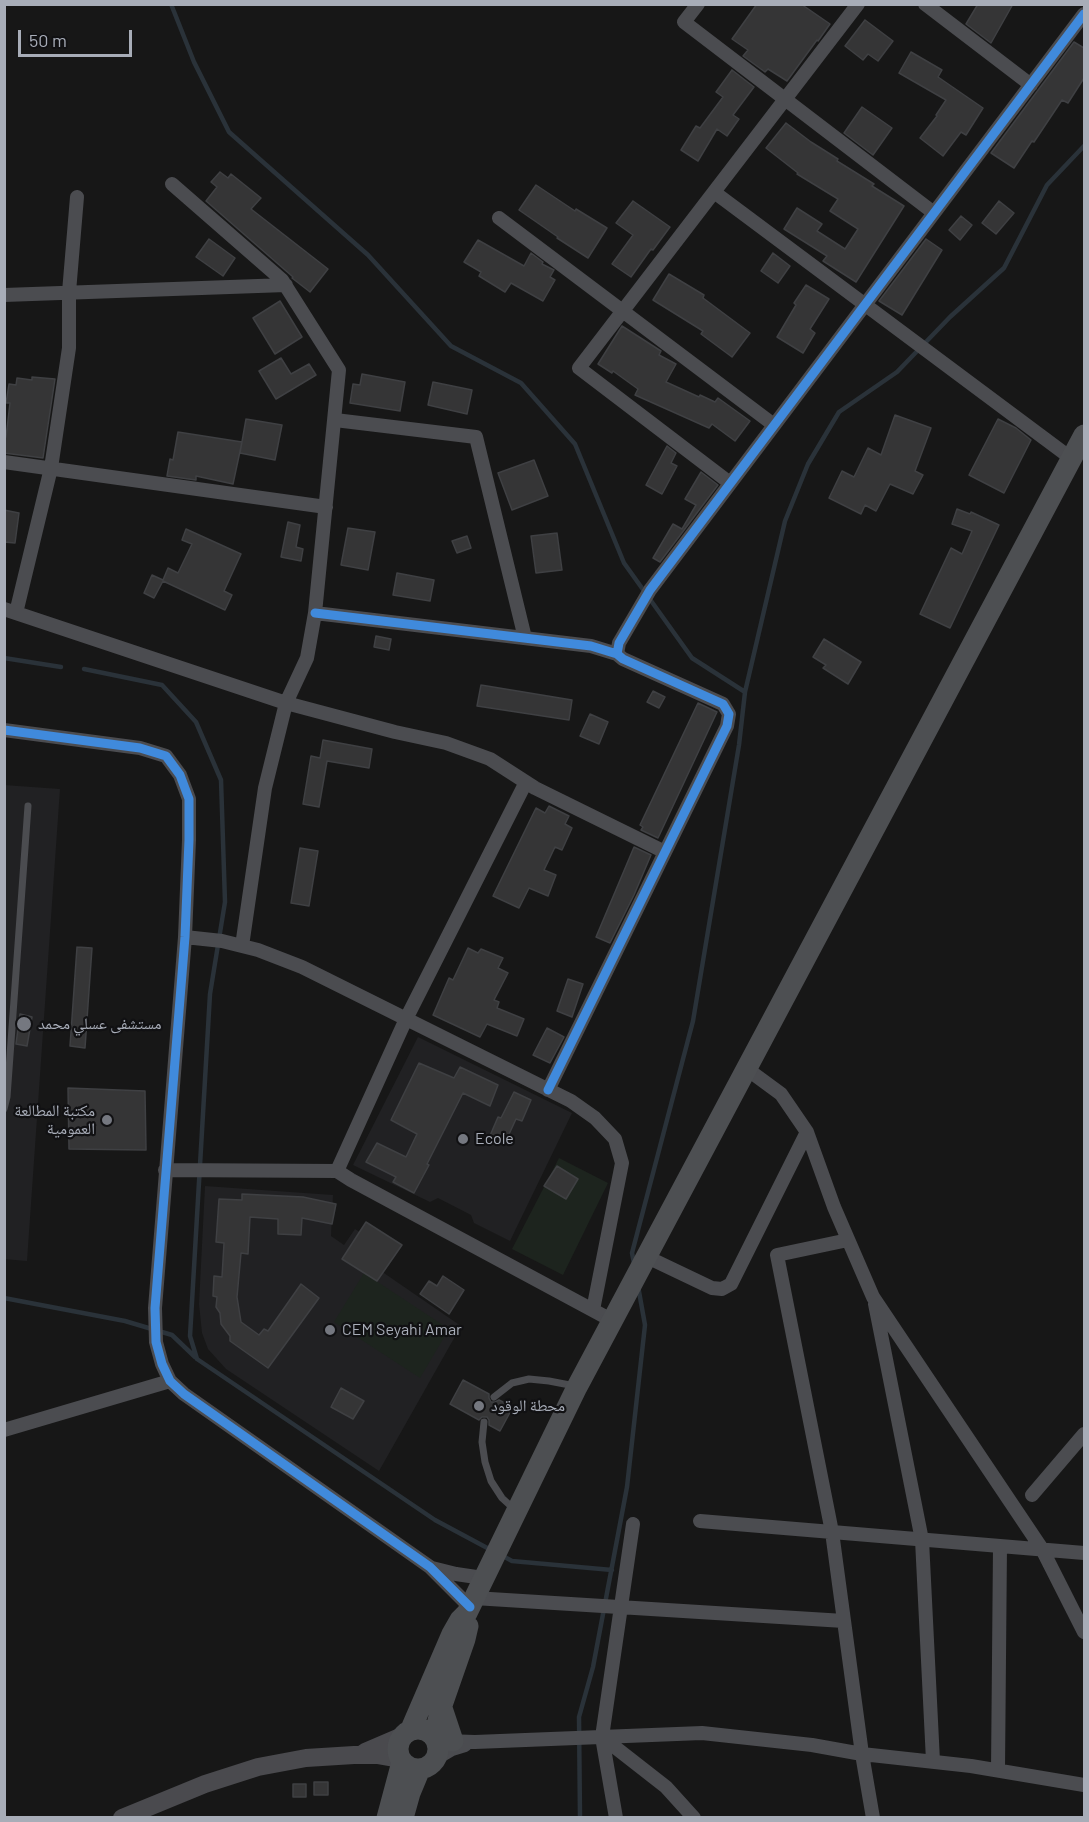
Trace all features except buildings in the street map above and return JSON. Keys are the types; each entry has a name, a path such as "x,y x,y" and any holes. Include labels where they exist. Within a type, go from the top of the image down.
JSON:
{"main road":[{"path":"387,1818 446,1722 442,1705 465,1639 471,1606 577,1387 1084,435"},
{"path":"426,1753 397,1752 397,1744 405,1733 452,1634 471,1606"},
{"path":"403,1818 426,1753 424,1729 405,1733"}],"street":[{"path":"698,4 684,22 934,213"},
{"path":"730,483 579,368 858,4"},
{"path":"925,4 1031,85"},
{"path":"617,654 619,643 650,590 1084,14"},
{"path":"172,184 282,279 339,370 315,613 307,658 286,703 265,788 242,946"},
{"path":"714,192 1071,459"},
{"path":"77,197 69,292 69,348 51,468 10,611 286,703 446,743 490,759 535,788 665,852"},
{"path":"499,219 774,425"},
{"path":"4,295 286,285"},
{"path":"335,420 476,437 525,638"},
{"path":"4,462 326,507"},
{"path":"315,613 591,646 617,654 623,659 723,704 729,714 726,726 548,1090"},
{"path":"4,730 140,748 166,756 180,775 189,799 185,937 155,1320 156,1342 170,1381 184,1394 430,1567 471,1606 620,1607 844,1621"},
{"path":"337,1171 406,1019 526,782"},
{"path":"185,937 222,940 258,950 302,967 571,1101 596,1118 615,1139 622,1163 593,1310"},
{"path":"747,1069 782,1094 807,1132 834,1207 873,1297 1042,1549 1084,1632"},
{"path":"647,1257 712,1288 722,1289 731,1284 807,1132"},
{"path":"165,1170 337,1171 613,1321"},
{"path":"848,1240 777,1256 832,1532 862,1754 873,1818"},
{"path":"873,1297 922,1540 933,1761"},
{"path":"4,1430 170,1381"},
{"path":"1032,1496 1084,1434"},
{"path":"700,1521 1084,1553"},
{"path":"616,1818 602,1737 633,1524"},
{"path":"998,1770 1000,1546"},
{"path":"430,1567 483,1578"},
{"path":"354,1755 378,1747 405,1733"},
{"path":"426,1753 476,1742 702,1733 933,1761 1084,1785"},
{"path":"602,1737 666,1787 694,1818"},
{"path":"122,1818 205,1784 258,1767 306,1758 426,1753 476,1742"}],"lane":[{"path":"4,1109 8,1097 28,806"},
{"path":"494,1397 512,1383 529,1379 577,1387"},
{"path":"484,1422 482,1442 485,1462 492,1481 502,1498 517,1511"}],"shaded area":[{"name":"مستشفى عسلي محمد","path":"4,785 60,789 27,1261 4,1259"},
{"name":"Ecole","path":"418,1037 572,1113 510,1241 474,1223 471,1215 438,1198 430,1202 353,1165"},
{"path":"559,1158 608,1183 563,1275 512,1249"},
{"name":"CEM Seyahi Amar","path":"205,1186 333,1195 331,1236 344,1245 355,1229 393,1253 381,1271 461,1326 379,1471 226,1369 208,1349 202,1333 199,1304"},
{"path":"364,1273 449,1329 420,1378 334,1322"}],"waterway":[{"path":"171,4 194,62 229,132 368,255 451,346 521,383 575,444 624,563 692,658 745,692"},
{"path":"634,1263 632,1253 693,1021 739,745 745,692 785,521 808,464 839,412 897,372 950,317 1004,268 1047,185 1084,146"},
{"path":"4,658 61,667"},
{"path":"84,669 162,685 196,722 221,780 225,902 210,994 190,1336 197,1359 435,1520 491,1550"},
{"path":"580,1818 579,1717 593,1667 627,1487 645,1325 638,1286"},
{"path":"4,1298 125,1321 172,1335 195,1357"},
{"path":"501,1555 512,1561 612,1570"}],"cycle path":[{"path":"617,654 619,643 650,590 1084,14"},
{"path":"315,613 591,646 617,654 623,659 723,704 729,714 727,726 548,1090"},
{"path":"4,730 140,748 166,756 180,775 189,799 185,937 155,1308 156,1342 170,1381 184,1394 430,1567 470,1607"}],"place":[{"name":"مستشفى عسلي محمد","path":"24,1024"},
{"name":"مكتبة المطالعة العمومية","path":"107,1120"},
{"name":"Ecole","path":"463,1139"},
{"name":"CEM Seyahi Amar","path":"330,1330"},
{"name":"محطة الوقود","path":"479,1406"}]}
